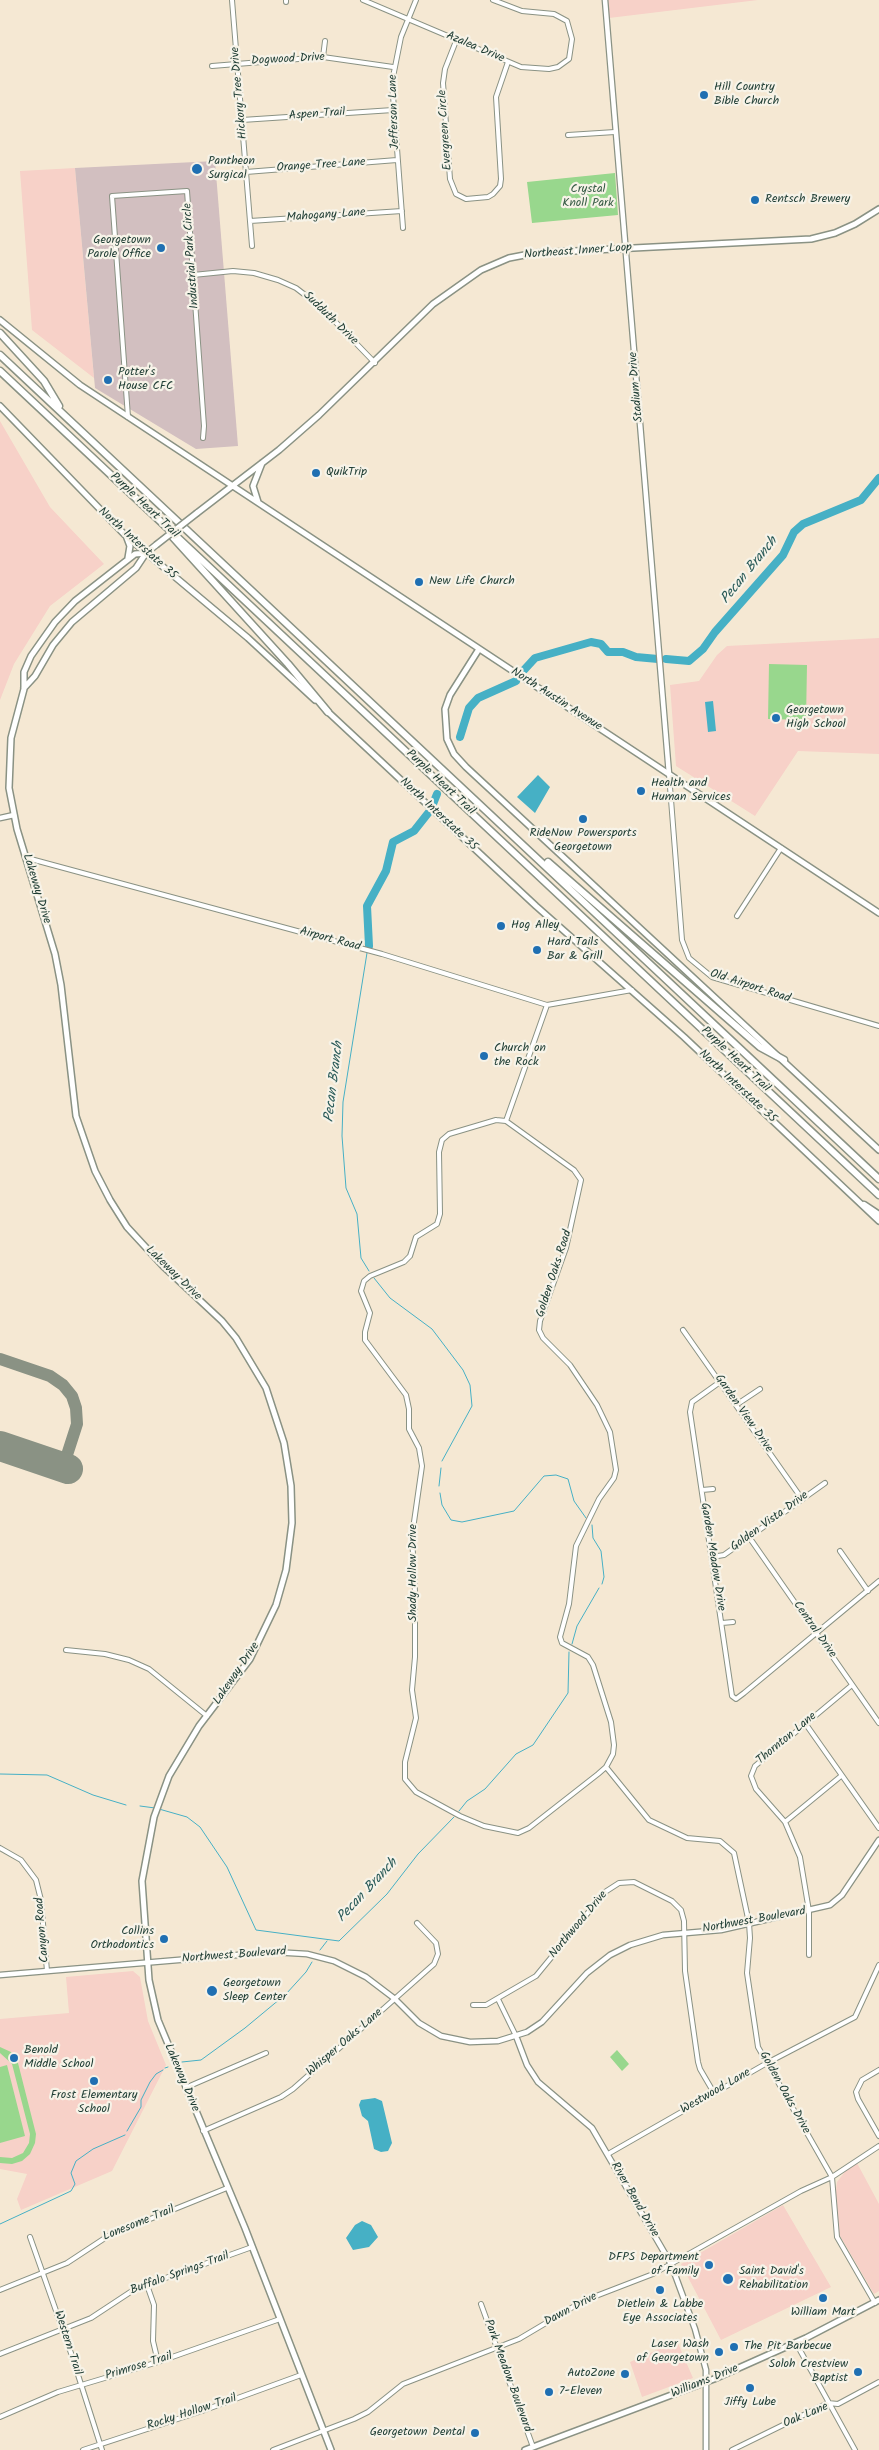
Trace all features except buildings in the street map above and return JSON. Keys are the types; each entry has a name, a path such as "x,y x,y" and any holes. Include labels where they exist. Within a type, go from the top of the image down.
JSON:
{"highway":[{"path":"0,333 44,381 62,412"},
{"name":"Purple Heart Trail","path":"0,355 879,1178"},
{"name":"Purple Heart Trail","path":"0,371 879,1195"},
{"path":"154,514 328,712"},
{"path":"524,845 535,851 760,1047 784,1060"},
{"path":"864,1205 879,1215"}],"main road":[{"name":"Northeast Inner Loop","path":"233,485 318,415 375,363 433,304 455,286 481,270 509,258 535,253 811,239 835,233 855,224 879,209"},
{"path":"0,320 80,385 233,485"},
{"name":"North Interstate 35","path":"0,406 125,535 248,638 536,906 632,990 879,1221"},
{"path":"258,502 253,486 262,463"},
{"name":"North Austin Avenue","path":"233,485 879,913"},
{"name":"Lakeway Drive","path":"24,689 35,676 53,645 72,622 136,568 146,554 156,545 233,485"},
{"path":"125,535 130,546 128,559"},
{"name":"Lakeway Drive","path":"146,554 134,554 87,590 55,622 32,656 24,672 24,689 14,718 9,748 9,779 14,815 55,954 61,985 76,1116 95,1171 127,1227 163,1266 222,1321 236,1338 266,1388 276,1413 284,1443 291,1486 292,1523 287,1562 278,1596 265,1631 250,1659 184,1748 160,1798 154,1816 142,1881 148,1962 158,2020 252,2247 300,2375 331,2450"},
{"path":"479,649 459,680 445,709 447,739 454,754 879,1150"},
{"name":"Williams Drive","path":"525,2450 707,2382 796,2343 877,2302"}],"street":[{"name":"Hickory Tree Drive","path":"232,0 252,246"},
{"name":"Azalea Drive","path":"363,0 508,62 530,69 549,70 558,67 569,59 572,39 567,21 559,16 522,11 493,0"},
{"name":"Jefferson Lane","path":"403,228 393,110 393,67 407,20 416,0"},
{"name":"Stadium Drive","path":"605,0 669,774"},
{"path":"323,57 325,40"},
{"name":"Evergreen Circle","path":"456,40 445,69 443,83 450,179 456,194 466,199 488,197 500,186 496,97 508,62"},
{"name":"Dogwood Drive","path":"212,66 323,57 393,67"},
{"name":"Aspen Trail","path":"242,120 393,110"},
{"path":"568,135 615,132"},
{"name":"Orange Tree Lane","path":"246,172 397,160"},
{"name":"Industrial Park Circle","path":"128,417 112,196 187,191 204,426 202,438"},
{"name":"Mahogany Lane","path":"250,220 402,211"},
{"name":"Sudduth Drive","path":"193,275 233,271 254,273 296,288 322,308 375,363"},
{"name":"Old Airport Road","path":"669,774 682,940 689,958 704,972 719,980 879,1026"},
{"path":"0,818 14,815"},
{"path":"737,916 780,848"},
{"name":"Airport Road","path":"27,858 382,954 547,1005 632,990"},
{"path":"506,1121 547,1005"},
{"name":"Shady Hollow Drive","path":"506,1121 496,1120 480,1124 449,1134 442,1140 439,1152 440,1214 437,1224 416,1237 410,1254 404,1262 377,1272 366,1279 361,1291 370,1313 364,1337 370,1349 406,1394 409,1409 409,1429 418,1448 421,1460 419,1498 412,1536 415,1592 415,1657 412,1690 416,1722 404,1767 407,1783 416,1792 473,1822 518,1833 529,1828 606,1767"},
{"name":"Golden Oaks Road","path":"506,1121 574,1170 580,1180 566,1248 540,1321 539,1330 543,1338 570,1365 605,1419 610,1432 616,1470 614,1478 599,1499 576,1546 568,1604 560,1637 562,1643 588,1657 593,1665 613,1732 613,1754 606,1767"},
{"name":"Garden View Drive","path":"684,1330 802,1499"},
{"name":"Garden Meadow Drive","path":"720,1382 695,1399 690,1406 732,1696 736,1699 816,1634"},
{"path":"736,1405 760,1388"},
{"name":"Golden Vista Drive","path":"712,1557 724,1555 825,1483"},
{"name":"Garden Meadow Drive","path":"702,1490 713,1489"},
{"name":"Central Drive","path":"749,1537 879,1723"},
{"path":"840,1551 868,1591"},
{"path":"816,1634 879,1581"},
{"name":"Garden Meadow Drive","path":"722,1624 734,1622"},
{"path":"66,1650 105,1654 129,1660 148,1668 207,1716"},
{"name":"Thornton Lane","path":"809,1955 809,1912 800,1857 785,1822 752,1782 752,1770 852,1685"},
{"path":"805,1723 879,1828"},
{"name":"Golden Oaks Drive","path":"606,1767 649,1820 687,1838 715,1840 728,1846 738,1862 749,1923 750,1938 747,1973 756,2038 767,2063 832,2176 837,2237 877,2302"},
{"path":"785,1822 841,1776"},
{"name":"Northwest Boulevard","path":"0,1976 274,1952 307,1954 334,1961 355,1970 395,1999 421,2024 452,2039 486,2043 516,2036 536,2027 548,2017 586,1973 610,1955 646,1939 684,1932 721,1930 809,1912 830,1905 842,1895 879,1840"},
{"name":"Canyon Road","path":"0,1848 21,1860 36,1880 41,1900 47,1971"},
{"name":"Northwood Drive","path":"473,2005 486,2005 538,1973 598,1898 618,1883 634,1882 677,1904 684,1918 685,1971 698,2062 714,2093"},
{"name":"Whisper Oaks Lane","path":"203,2131 282,2097 436,1961 438,1954 436,1943 417,1923"},
{"name":"Westwood Lane","path":"608,2154 767,2063 855,2017 879,1965"},
{"path":"498,1999 516,2036"},
{"name":"River Bend Drive","path":"516,2036 526,2065 538,2082 592,2128 671,2264 702,2355 707,2382 706,2450"},
{"path":"185,2088 266,2053"},
{"path":"879,2070 862,2080 856,2092 879,2136"},
{"name":"Dawn Drive","path":"272,2450 324,2432 368,2412 403,2384 520,2339 583,2301 634,2282 671,2264 801,2191 832,2176 879,2146"},
{"name":"Lonesome Trail","path":"0,2290 67,2263 108,2236 227,2188"},
{"name":"Western Trail","path":"30,2237 102,2450"},
{"name":"Buffalo Springs Trail","path":"0,2354 91,2318 122,2296 148,2284 252,2247"},
{"path":"148,2284 154,2305 153,2341 158,2362"},
{"name":"Park Meadow Boulevard","path":"480,2304 533,2447"},
{"name":"Primrose Trail","path":"0,2417 80,2385 158,2362 280,2318"},
{"path":"796,2343 854,2450"},
{"name":"Rocky Hollow Trail","path":"83,2450 202,2412 300,2375"},
{"name":"Oak Lane","path":"732,2450 828,2403 838,2404 879,2382"}],"shaded area":[{"path":"608,0 758,0 609,18"},
{"path":"215,161 238,446 196,449 95,388 75,168"},
{"path":"75,168 94,378 32,330 20,171"},
{"path":"0,421 50,507 104,564 50,606 14,664 0,700"},
{"name":"Georgetown High School","path":"879,638 879,754 798,751 755,816 676,766 670,685 699,681 717,655 727,646"},
{"name":"Frost Elementary School","path":"133,1971 140,1977 148,2021 166,2065 112,2171 21,2210 17,2199 27,2174 0,2169 0,2019 69,2013 66,1977"},
{"path":"857,2163 879,2204 879,2291 874,2294 839,2234 835,2199 837,2182 847,2169"},
{"path":"783,2205 831,2287 721,2340 681,2264"},
{"path":"677,2341 693,2378 642,2397 630,2362"}],"green space":[{"name":"Crystal Knoll Park","path":"615,173 618,215 532,223 527,182"},
{"path":"769,664 807,665 806,720 768,719"},
{"path":"0,2047 11,2052 18,2063 36,2134 35,2143 30,2154 22,2161 12,2164 0,2163 0,2157 12,2158 23,2153 29,2143 30,2134 12,2064 0,2053"},
{"path":"617,2050 629,2064 622,2071 610,2057"},
{"path":"7,2065 25,2136 0,2143 0,2067"}],"water":[{"path":"713,701 716,731 708,732 705,702"},
{"path":"538,775 550,787 535,813 517,797"},
{"path":"375,2098 382,2101 392,2143 388,2151 381,2152 374,2149 368,2121 362,2116 359,2105 361,2100"},
{"path":"362,2221 371,2225 378,2237 369,2247 353,2250 346,2238 355,2225"}],"waterway":[{"name":"Pecan Branch","path":"666,659 689,661 703,649 715,632 783,555 794,532 803,524 861,500 879,478"},
{"name":"Pecan Branch","path":"524,670 535,658 591,642 601,644 608,652 623,652 636,657 658,659"},
{"name":"Pecan Branch","path":"460,737 469,708 478,698 516,681"},
{"name":"Pecan Branch","path":"433,804 437,794"},
{"name":"Pecan Branch","path":"369,946 367,906 386,871 393,842 414,831 429,812"},
{"name":"Pecan Branch","path":"367,953 343,1102 342,1136 346,1188 357,1214 361,1258 369,1271"},
{"name":"Pecan Branch","path":"374,1278 390,1298 432,1329 463,1370 470,1385 472,1406 442,1461"},
{"name":"Pecan Branch","path":"439,1486 441,1468"},
{"name":"Pecan Branch","path":"440,1493 442,1505 451,1520 462,1522 514,1511 544,1476 556,1475 568,1479 574,1501 586,1518"},
{"name":"Pecan Branch","path":"592,1525 593,1538 601,1551 604,1577 602,1584"},
{"name":"Pecan Branch","path":"572,1644 577,1626 599,1588"},
{"name":"Pecan Branch","path":"459,1811 467,1801 485,1789 516,1754 533,1745 568,1693 569,1652"},
{"name":"Pecan Branch","path":"0,1774 47,1775 93,1795 126,1805"},
{"name":"Pecan Branch","path":"140,1806 155,1808"},
{"name":"Pecan Branch","path":"159,1809 187,1817 200,1827 227,1867 256,1930 339,1941 387,1894 418,1854 454,1817"},
{"path":"320,1950 327,1941"},
{"path":"182,2062 201,2060 245,2028 286,1994 306,1972 312,1962"},
{"path":"127,2131 141,2107 141,2100 150,2082 156,2074 163,2070"},
{"path":"0,2224 71,2191 75,2184 71,2173 76,2161 93,2149 125,2135"}],"taxiway":[{"path":"0,1359 50,1376 63,1385 72,1396 76,1408 77,1424 67,1455 60,1466"}],"runway":[{"path":"0,1446 68,1469"}],"place":[{"name":"Hill Country Bible Church","path":"704,95"},
{"name":"Pantheon Surgical","path":"197,169"},
{"name":"Rentsch Brewery","path":"755,200"},
{"name":"Georgetown Parole Office","path":"161,248"},
{"name":"Potter's House CFC","path":"108,380"},
{"name":"QuikTrip","path":"316,473"},
{"name":"New Life Church","path":"419,582"},
{"name":"Georgetown High School","path":"776,718"},
{"name":"Health and Human Services","path":"641,791"},
{"name":"RideNow Powersports Georgetown","path":"583,819"},
{"name":"Hog Alley","path":"501,926"},
{"name":"Hard Tails Bar & Grill","path":"537,950"},
{"name":"Church on the Rock","path":"484,1056"},
{"name":"Collins Orthodontics","path":"164,1939"},
{"name":"Georgetown Sleep Center","path":"212,1991"},
{"name":"Benold Middle School","path":"14,2058"},
{"name":"Frost Elementary School","path":"94,2081"},
{"name":"DFPS Department of Family","path":"709,2265"},
{"name":"Saint David's Rehabilitation","path":"728,2279"},
{"name":"Dietlein & Labbe Eye Associates","path":"660,2290"},
{"name":"William Mart","path":"823,2298"},
{"name":"The Pit Barbecue","path":"734,2347"},
{"name":"Laser Wash of Georgetown","path":"719,2352"},
{"name":"Soloh Crestview Baptist","path":"858,2372"},
{"name":"AutoZone","path":"625,2374"},
{"name":"Jiffy Lube","path":"750,2388"},
{"name":"7-Eleven","path":"549,2392"},
{"name":"Georgetown Dental","path":"475,2433"}]}
